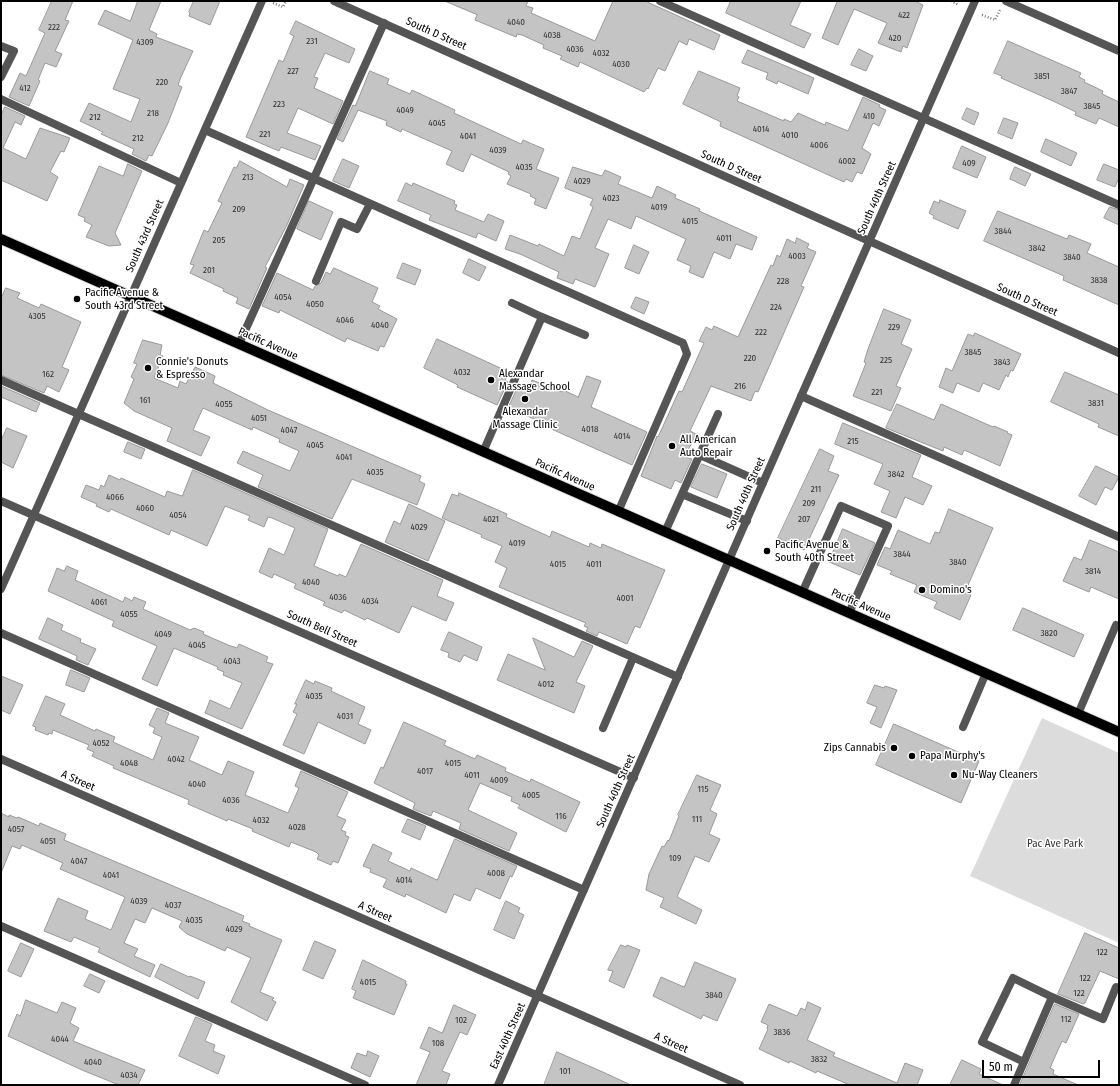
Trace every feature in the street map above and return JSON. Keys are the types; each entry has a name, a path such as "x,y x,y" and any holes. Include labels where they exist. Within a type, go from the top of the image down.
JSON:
{"main road":[{"name":"Pacific Avenue","path":"1,239 1119,732"}],"street":[{"name":"South 43rd Street","path":"1,589 262,1"},
{"name":"South D Street","path":"334,1 1119,353"},
{"path":"660,1 1119,205"},
{"name":"South 40th Street","path":"538,996 975,1"},
{"path":"1006,1 1119,51"},
{"path":"239,344 384,23"},
{"path":"1,46 14,51 1,77"},
{"path":"1,99 181,183"},
{"path":"205,130 683,343 687,354 618,512"},
{"path":"316,281 341,222 357,229 370,204"},
{"path":"512,303 584,335"},
{"path":"482,452 542,317"},
{"path":"1,380 678,677"},
{"path":"801,396 1119,537"},
{"path":"665,532 718,414"},
{"path":"700,455 763,483"},
{"path":"682,494 746,521"},
{"name":"South Bell Street","path":"1,500 634,778"},
{"path":"802,593 840,506 888,526 849,613"},
{"path":"1078,714 1116,625"},
{"path":"1,634 584,890"},
{"path":"603,728 633,658"},
{"path":"962,727 986,673"},
{"name":"A Street","path":"1,759 740,1085"},
{"path":"1,926 365,1085"},
{"path":"1024,1062 982,1042 1013,978 1103,1019 1116,987 1119,988"},
{"name":"East 40th Street","path":"498,1085 538,996"},
{"path":"1014,1085 1052,997"}],"path":[{"path":"272,2 283,7 286,1"},
{"path":"951,1 959,5"},
{"path":"982,15 995,20 1000,8"}],"green space":[{"name":"Pac Ave Park","path":"1042,718 1119,753 1119,943 970,876"}],"building":[{"path":"52,1 73,1 65,20 69,21 55,51 62,54 56,67 45,63 38,80 40,81 29,106 9,97 20,73 26,76 45,33 39,30"},
{"path":"138,1 161,1 149,30 157,34 156,37 193,51 178,85 182,87 168,123 152,156 149,155 146,161 132,154 134,149 101,134 103,132 80,121 89,103 131,122 140,99 113,89 133,40 98,24 105,10 130,21"},
{"path":"194,1 220,1 210,25 189,16 189,12"},
{"path":"445,1 528,1 526,6 533,8 531,13 595,41 613,1 645,1 720,35 714,50 689,39 687,45 679,41 665,71 658,68 648,89 647,88 644,92 580,62 578,67 560,59 562,56 543,48 544,45 522,35 517,34 516,37 475,20 477,15"},
{"path":"731,1 801,1 790,25 811,34 804,48 726,13"},
{"path":"836,1 915,1 923,5 907,48 903,46 901,52 878,43 887,23 854,9 838,45 822,38 837,2"},
{"path":"296,21 355,49 349,63 325,53 314,77 318,78 314,88 343,101 333,124 298,108 287,133 321,146 315,160 281,147 279,151 246,137 279,60 283,62 294,36 290,34"},
{"path":"1008,41 1081,73 1079,77 1085,80 1084,82 1103,91 1102,94 1119,102 1119,127 1099,118 1096,124 1075,115 1076,112 1001,78 1002,76 994,73"},
{"path":"859,49 873,56 866,71 851,65"},
{"path":"748,50 814,78 808,94 778,81 777,84 766,79 768,73 742,63"},
{"path":"370,71 389,79 387,84 410,94 412,90 455,110 454,113 521,144 523,140 544,149 536,169 559,178 546,209 534,204 536,199 530,196 531,194 507,184 511,176 508,174 509,172 471,154 463,172 446,164 452,151 402,129 401,132 386,125 387,121 358,110 343,142 337,139 353,105 355,106"},
{"path":"699,71 740,88 737,101 784,121 784,119 791,122 798,113 825,125 826,122 848,131 863,97 880,105 879,107 886,110 879,126 873,123 862,148 871,154 862,174 857,172 852,182 846,179 844,182 720,126 721,122 683,104"},
{"path":"5,107 25,116 21,125 15,122 3,148 26,159 40,128 70,138 64,152 61,151 50,172 58,177 47,201 1,180 1,116"},
{"path":"967,108 979,113 974,125 962,119"},
{"path":"1004,118 1018,123 1012,139 998,133"},
{"path":"1046,139 1077,153 1071,166 1041,152"},
{"path":"962,146 986,157 977,178 953,168"},
{"path":"343,159 359,166 349,188 333,181"},
{"path":"240,161 287,187 290,179 304,185 287,225 265,267 267,268 249,309 236,303 238,298 223,291 224,289 190,273 194,265 190,264 204,230 208,232 222,203 218,201 234,167 236,168"},
{"path":"128,164 142,171 115,233 121,245 109,246 86,237 92,225 84,221 85,218 78,215 99,166 123,176"},
{"path":"1104,164 1119,170 1119,178 1115,187 1097,180"},
{"path":"573,167 602,176 605,170 621,177 618,184 652,198 657,186 676,195 675,198 700,209 699,211 757,237 752,250 736,244 730,259 714,252 703,278 689,272 691,266 677,260 686,239 636,216 631,229 608,219 595,248 609,254 595,287 575,279 573,284 557,278 559,272 520,254 505,249 510,235 538,246 539,244 564,256 572,236 580,239 593,207 590,205 593,199 565,188"},
{"path":"1015,167 1031,174 1025,186 1010,179"},
{"path":"406,183 412,186 413,183 455,201 454,204 457,205 455,210 484,222 488,214 504,221 496,241 478,233 476,238 429,220 431,215 398,201"},
{"path":"940,200 966,211 958,229 933,218 934,216 929,213 934,201 939,203"},
{"path":"309,201 333,212 321,240 297,229"},
{"path":"1110,207 1119,210 1119,225 1104,218"},
{"path":"998,211 1067,239 1069,235 1091,244 1087,253 1119,267 1119,305 1063,280 1064,276 984,241"},
{"path":"797,238 809,244 807,248 816,252 801,286 804,287 758,392 755,391 751,401 711,386 690,431 696,434 685,457 692,459 681,483 675,480 671,489 641,476 657,436 658,437 679,391 682,392 704,343 699,341 706,327 712,330 714,326 738,337 771,265 773,266 777,255 780,257 787,239 795,243"},
{"path":"634,245 649,252 639,274 625,268"},
{"path":"469,259 486,267 479,281 463,273"},
{"path":"403,263 421,270 415,285 397,278"},
{"path":"334,268 378,288 372,302 380,306 378,309 397,319 384,347 380,346 378,351 347,338 345,342 280,310 279,313 262,306 277,273 313,290 315,286 321,283 326,272 330,274"},
{"path":"6,288 20,293 17,298 39,308 41,304 81,322 62,367 69,370 59,392 47,386 44,393 1,375 1,299"},
{"path":"636,297 649,302 644,314 631,308"},
{"path":"884,309 911,320 901,344 912,349 896,386 901,388 891,411 853,396 866,363 864,362 868,349"},
{"path":"975,333 1021,354 1013,371 1011,370 1008,377 1006,375 999,390 983,383 979,392 957,383 953,393 939,387 946,368 952,371 968,334 973,336"},
{"path":"437,339 509,372 505,380 508,382 497,405 457,387 458,385 424,368"},
{"path":"143,340 162,345 160,355 163,356 154,378 178,388 180,381 186,384 195,367 215,376 213,383 268,410 421,476 419,481 425,484 417,505 352,479 332,519 258,487 263,475 237,463 243,451 290,471 299,451 279,442 280,439 253,427 252,430 203,408 193,430 210,437 201,456 167,441 172,428 134,411 124,403 134,379 131,377 137,364 134,363"},
{"path":"1065,372 1119,395 1119,436 1098,427 1099,424 1051,402"},
{"path":"587,376 601,381 591,407 647,432 632,465 508,408 518,386 528,390 532,380 562,392 563,390 578,397"},
{"path":"1,386 40,403 36,412 1,397"},
{"path":"897,404 934,420 941,404 1008,432 1007,433 1012,435 1000,466 964,450 962,455 944,447 943,451 886,428"},
{"path":"843,423 921,455 912,477 932,486 923,505 905,497 896,518 881,512 890,491 874,484 883,464 835,444"},
{"path":"7,428 27,436 13,468 1,462 1,441"},
{"path":"128,442 145,449 141,459 124,452"},
{"path":"820,449 834,456 828,471 839,475 804,550 778,538"},
{"path":"702,464 727,474 717,498 691,487"},
{"path":"1096,466 1119,477 1112,490 1105,487 1096,505 1079,496"},
{"path":"193,470 328,529 314,566 338,576 339,574 346,577 361,544 443,580 437,596 454,603 446,621 412,606 399,633 367,618 365,620 344,610 342,613 323,605 325,602 294,588 296,584 274,574 272,578 259,572 269,548 284,555 295,528 272,518 268,517 264,527 248,520 250,516 225,506 207,546 171,530 169,535 111,509 109,512 96,506 97,504 81,497 86,485 99,490 101,485 104,487 109,475 120,480 121,478 165,497 167,491 182,496"},
{"path":"459,493 507,514 506,517 550,537 552,531 589,547 590,543 601,548 602,544 665,570 640,628 635,626 627,644 599,632 597,636 586,631 588,628 584,626 586,623 499,587 507,568 495,562 502,546 481,537 482,535 442,518 452,494 458,496"},
{"path":"409,504 445,521 428,561 385,542 394,521 400,524"},
{"path":"949,509 993,528 965,592 971,595 960,620 934,608 937,602 914,592 917,585 890,574 892,571 877,565 885,547 890,549 898,530 930,544 935,532 939,533"},
{"path":"843,529 875,543 860,575 829,562"},
{"path":"1090,540 1119,552 1119,599 1091,587 1089,592 1063,581 1074,557 1081,560"},
{"path":"67,566 78,571 75,580 123,602 125,597 132,601 134,597 146,602 143,609 190,630 194,628 204,632 203,634 228,645 237,648 239,644 268,657 266,662 273,664 242,729 205,713 210,700 230,709 242,683 223,675 224,672 217,669 218,667 174,648 157,686 142,679 157,646 112,626 114,621 48,591 57,568 64,571"},
{"path":"1023,608 1084,635 1074,657 1013,630"},
{"path":"48,618 63,625 61,630 81,639 80,642 96,649 88,665 76,660 77,656 39,639"},
{"path":"449,632 482,647 477,661 464,655 460,662 448,657 449,653 441,650"},
{"path":"533,638 574,657 582,641 593,646 576,682 585,686 574,713 497,680 508,654 545,670"},
{"path":"71,670 90,678 84,692 66,685"},
{"path":"1,676 23,685 10,714 1,710"},
{"path":"306,680 314,684 315,681 332,688 331,691 365,707 358,724 371,730 365,744 318,722 304,754 283,745 297,714 293,712 297,704 295,704"},
{"path":"875,685 884,688 885,686 897,690 881,728 870,723 877,707 867,703"},
{"path":"46,696 65,704 60,715 95,731 96,729 115,737 113,742 153,760 162,737 153,733 155,728 149,725 157,708 169,713 165,723 199,737 189,760 222,775 228,761 254,772 245,795 288,813 299,788 295,786 301,771 348,792 337,816 346,820 341,830 346,832 345,835 349,837 338,863 333,861 331,865 317,859 319,855 316,852 291,842 289,847 252,831 253,829 228,819 227,821 188,804 189,800 113,768 114,766 92,756 94,752 87,749 89,745 53,730 52,734 49,733 48,735 35,730 36,727 33,726"},
{"path":"404,722 446,741 444,745 475,759 477,755 506,768 505,771 530,782 531,779 580,802 566,832 518,808 520,805 511,801 512,797 480,783 468,810 517,833 509,851 459,829 461,823 433,811 431,816 413,809 415,803 374,783 381,767 383,768"},
{"path":"894,724 979,761 961,803 876,765"},
{"path":"697,775 721,785 710,810 717,814 709,834 720,839 709,862 695,856 677,897 702,910 696,924 660,907 664,898 646,890 649,874 662,846 664,847 668,840 669,841 679,816 678,815"},
{"path":"1,813 9,817 9,815 18,817 39,826 40,823 66,834 64,840 244,916 242,921 250,924 249,926 282,940 260,992 274,998 272,1000 276,1002 267,1021 231,1002 251,958 227,947 225,951 187,934 179,927 182,921 152,908 145,923 135,919 124,943 138,949 134,956 155,965 150,977 98,952 100,948 74,937 71,942 44,931 58,898 88,911 85,919 111,930 125,897 60,869 63,863 22,845 20,849 12,846 1,873"},
{"path":"408,819 426,826 420,840 402,832"},
{"path":"455,839 517,866 512,877 510,876 500,899 476,888 470,901 454,894 446,913 406,894 405,897 383,887 387,879 370,872 371,869 363,866 373,844 392,853 388,861 410,871 411,868 437,880"},
{"path":"506,901 520,908 518,912 524,915 514,939 494,930"},
{"path":"1085,933 1119,948 1119,979 1100,971 1085,1003 1083,1004 1058,994"},
{"path":"315,941 336,950 323,979 303,970"},
{"path":"21,943 34,949 21,977 8,971"},
{"path":"621,945 626,947 627,945 640,950 624,988 609,981 613,971 608,970"},
{"path":"363,960 406,981 405,984 407,984 394,1015 353,998 356,991 352,989"},
{"path":"695,962 736,979 717,1021 703,1015 701,1019 653,996 661,977 684,987"},
{"path":"161,964 189,977 190,976 205,982 198,999 155,977"},
{"path":"90,974 105,981 99,993 84,986"},
{"path":"26,1000 57,1013 62,1002 76,1008 70,1023 79,1028 73,1041 145,1070 138,1085 119,1085 82,1070 8,1036 17,1014 20,1016"},
{"path":"808,1002 821,1008 807,1040 835,1053 833,1056 897,1083 905,1063 923,1070 917,1085 850,1085 817,1071 816,1073 790,1061 789,1063 759,1049 768,1029 768,1025 761,1022 769,1004 797,1016 801,1008 805,1010"},
{"path":"1055,1004 1079,1014 1066,1043 1062,1041 1050,1068 1054,1070 1053,1074 1078,1085 1020,1085"},
{"path":"454,1005 476,1015 467,1035 460,1032 442,1071 450,1074 446,1085 416,1085 430,1052 420,1048 429,1027 442,1033"},
{"path":"196,1017 212,1024 205,1041 215,1045 213,1051 225,1056 218,1074 179,1056"},
{"path":"368,1051 379,1056 370,1077 351,1068 357,1053 366,1056"},
{"path":"557,1052 605,1073 631,1085 544,1085"},
{"path":"962,1060 981,1069 979,1074 1003,1085 950,1085"}],"place":[{"name":"Pacific Avenue & South 43rd Street","path":"77,299"},
{"name":"Connie's Donuts & Espresso","path":"148,368"},
{"name":"Alexandar Massage School","path":"491,380"},
{"name":"Alexandar Massage Clinic","path":"525,399"},
{"name":"All American Auto Repair","path":"672,446"},
{"name":"Pacific Avenue & South 40th Street","path":"767,551"},
{"name":"Domino's","path":"922,590"},
{"name":"Zips Cannabis","path":"894,748"},
{"name":"Papa Murphy's","path":"912,756"},
{"name":"Nu-Way Cleaners","path":"954,775"}]}
